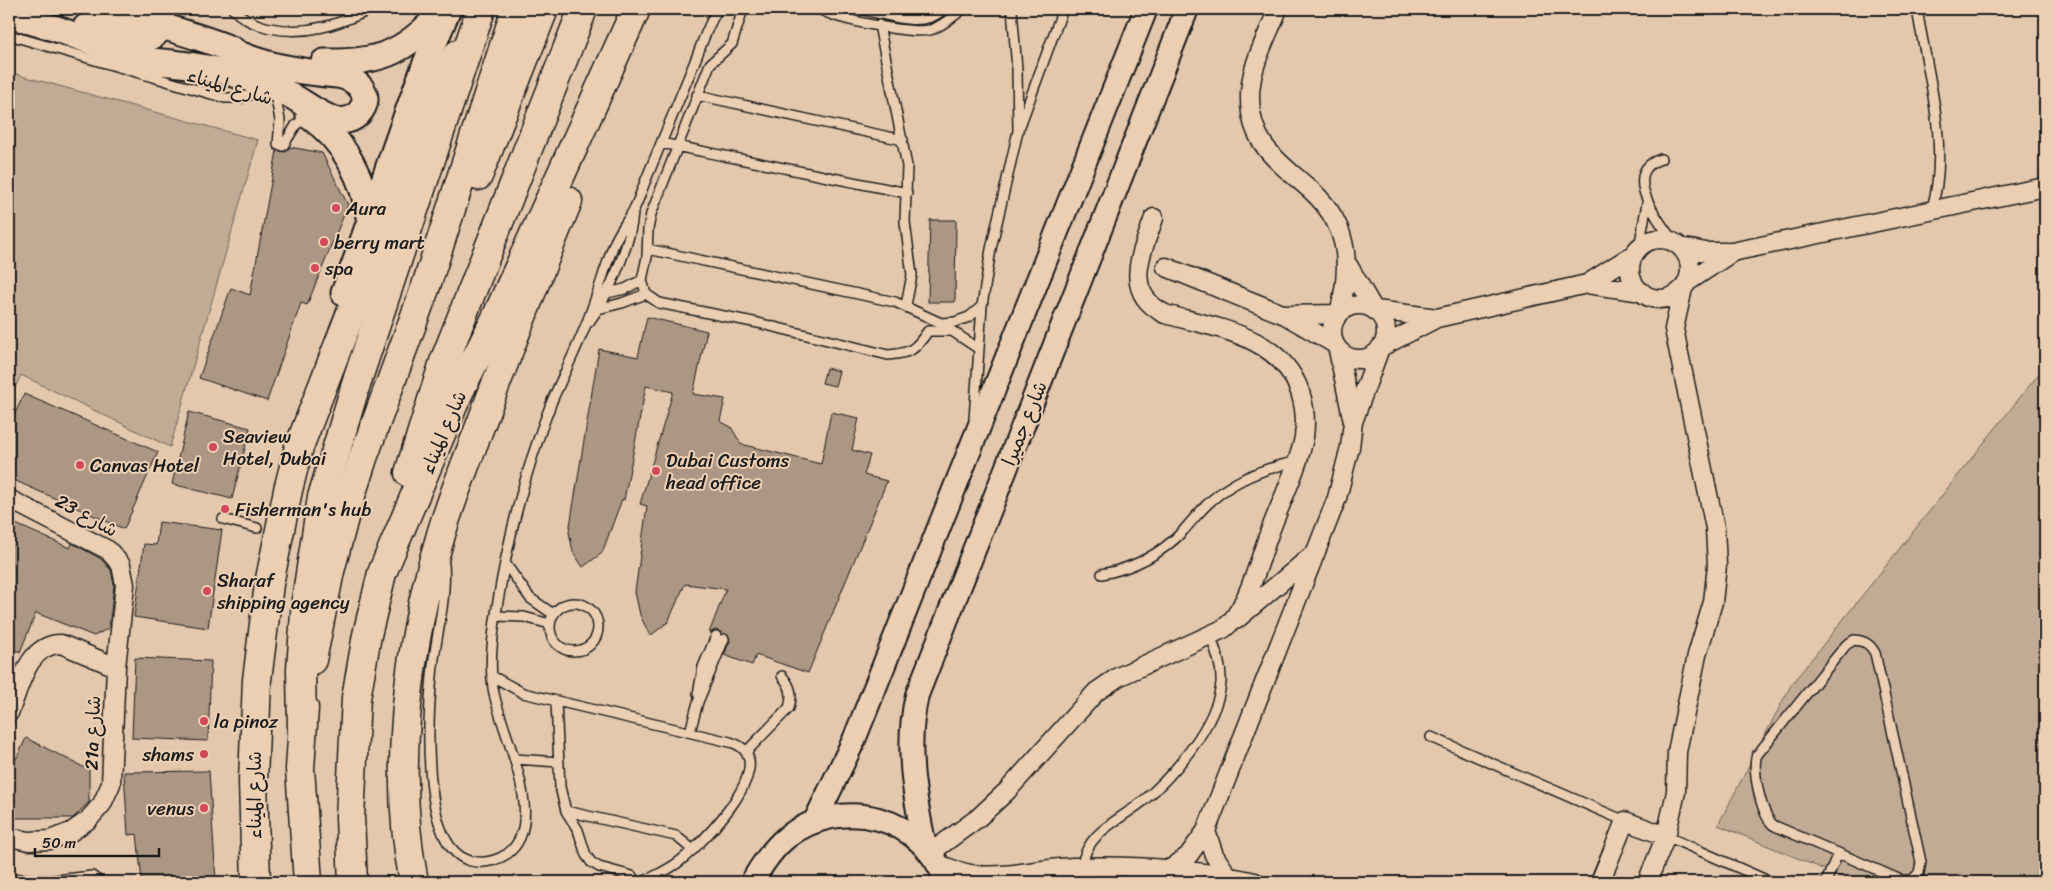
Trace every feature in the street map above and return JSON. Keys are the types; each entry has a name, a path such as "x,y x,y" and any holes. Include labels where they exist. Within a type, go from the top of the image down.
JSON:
{"main road":[{"path":"232,50 324,62 372,60 408,44 447,9"},
{"path":"299,447 324,352 370,223 408,108 447,9"},
{"path":"302,730 317,629 345,514 366,449 426,286 516,9"},
{"path":"426,286 474,186 544,9"},
{"path":"382,573 414,452 444,362 583,9"},
{"path":"558,72 595,9"},
{"name":"شارع الميناء","path":"353,882 350,818 356,698 367,635 382,573 458,394 496,318 636,9"},
{"path":"407,882 408,845 404,782 407,715 422,611 440,536 524,310 581,170 636,46 648,9"},
{"path":"9,15 57,29 140,60 181,63 233,73 286,93 337,121 350,120 360,111 364,98 363,92 360,86 350,78 282,68 244,56 164,17 109,10"},
{"path":"57,29 82,26 143,40 153,37 164,17"},
{"path":"308,882 301,807 302,652 306,600 322,497 354,389 478,18"},
{"name":"شارع الميناء","path":"256,882 253,780 257,680 269,584 299,447 429,113 450,68 478,18"},
{"name":"شارع الميناء","path":"140,60 266,96 308,116 326,128 346,154 361,187 370,223"},
{"path":"408,845 414,882"}],"street":[{"path":"815,821 846,761 1146,9"},
{"name":"شارع جميرا","path":"935,861 911,772 910,753 913,714 917,695 1187,9"},
{"path":"1172,868 1188,856 1206,831 1318,552 1344,472 1353,422 1381,347 1386,328 1348,265 1341,235 1326,208 1306,186 1274,159 1262,143 1254,125 1250,99 1253,73 1278,9"},
{"path":"1166,267 1285,315 1356,359 1370,356 1381,347 1437,318 1587,284 1652,240 1667,240 1706,252 1732,252 2045,187"},
{"path":"1154,218 1137,274 1138,282 1150,305 1165,314 1243,336 1266,347 1292,376 1302,399 1305,425 1304,438 1247,593 1232,623"},
{"path":"1647,882 1666,836 1676,792 1677,752 1697,655 1713,602 1717,565 1715,528 1674,329 1690,264 1677,244"},
{"path":"1636,251 1631,275 1674,329"},
{"path":"1587,284 1667,298 1732,252"},
{"path":"1348,265 1338,313 1331,328 1353,422"},
{"path":"1285,315 1338,313 1351,305 1359,304 1375,309 1437,318"},
{"name":"شارع 23","path":"9,499 108,550 121,565 125,585"},
{"path":"935,861 1008,791 1096,692 1118,677 1232,623 1318,552"},
{"name":"21a شارع","path":"9,837 29,841 50,840 77,828 88,820 102,804 111,784 116,667 125,585"},
{"path":"9,713 30,663 35,654 42,648 52,644 61,644 116,667"},
{"path":"752,882 775,848 787,838 815,821 838,815 873,817 903,829 935,861 958,872 980,876 1082,866 1172,868 1256,882"},
{"path":"1600,882 1625,821 1666,836"},
{"path":"1206,831 1214,855 1228,876"}],"lane":[{"path":"233,9 242,17 258,25 298,32 333,25 372,9"},
{"path":"440,536 445,584 432,675 430,748 437,818 446,841 457,855 475,862 485,862 503,856 517,844 524,826 525,817 515,759 499,714 492,676 491,650 505,563 520,498 552,402 584,329 614,245 633,212 718,9"},
{"path":"743,9 732,44 710,64 651,214 648,229 648,249 642,280 646,294 659,303 888,355 902,354 915,350 928,331 930,319"},
{"path":"820,9 841,19 908,29 932,29 963,9"},
{"path":"860,9 915,19 929,18 943,9"},
{"path":"972,445 982,306 991,249 1018,131 1063,9"},
{"path":"1917,9 1940,154 1938,183 1931,211"},
{"path":"1009,11 1017,68 1018,131"},
{"path":"879,24 908,166 905,222 912,275 906,306"},
{"path":"9,35 225,98 266,96 280,120 281,145 296,125 308,116"},
{"path":"697,96 903,140"},
{"path":"661,143 907,193"},
{"path":"1661,159 1651,163 1644,172 1643,183 1647,202 1677,244"},
{"path":"1636,251 1647,202"},
{"path":"584,329 607,293 628,242 633,212"},
{"path":"648,249 906,306 941,323 954,322 969,317 982,306"},
{"path":"607,293 625,289 642,280"},
{"path":"598,309 646,294"},
{"path":"928,331 952,331 979,349"},
{"path":"1102,574 1128,568 1164,548 1212,500 1237,482 1265,470 1296,462"},
{"path":"223,519 257,528"},
{"path":"505,563 530,598 553,614"},
{"path":"572,603 586,607 596,618 598,632 590,645 577,652 570,651 557,645 550,632 550,624 553,614 558,609 572,603"},
{"path":"496,616 524,617 550,624"},
{"path":"1082,866 1087,849 1098,834 1137,806 1161,785 1191,748 1211,717 1219,694 1221,676 1218,658 1210,635"},
{"path":"690,732 720,637"},
{"path":"1854,640 1863,641 1871,645 1875,653 1921,862 1920,873 1906,881 1838,853 1767,821 1755,763 1758,755 1846,645 1854,640"},
{"path":"492,676 523,694 736,743 746,751 751,764 745,783 716,826 693,850 668,870 657,882"},
{"path":"746,751 789,708 791,701 790,688 782,676"},
{"path":"556,702 560,787 566,811 578,830 586,855 591,862 599,867 632,876"},
{"path":"1431,737 1625,821"},
{"path":"515,759 559,762"},
{"path":"566,811 676,836 693,850"},
{"path":"1666,836 1771,882"},
{"path":"1826,882 1838,853"},
{"path":"643,882 668,870"},
{"path":"9,878 47,881 92,876 100,882"}],"shaded area":[{"path":"15,74 258,140 170,447 21,375 9,400 9,100"},
{"path":"2045,366 2045,882 1854,882 1718,825 1791,685"}],"building":[{"path":"290,147 322,153 348,205 307,305 301,303 267,401 199,378 231,288 250,295 277,151 286,152"},
{"path":"930,220 956,220 955,302 928,302"},
{"path":"647,317 707,331 693,394 725,399 720,421 731,427 741,444 821,464 831,412 859,418 852,450 870,455 864,475 887,481 808,673 756,655 752,665 724,655 730,641 729,636 716,630 709,633 726,589 685,584 668,622 650,636 640,615 635,592 647,506 640,504 673,392 646,386 624,500 622,499 602,553 583,567 573,552 569,532 599,349 638,357"},
{"path":"826,368 839,371 835,386 822,383"},
{"name":"Canvas Hotel","path":"24,394 158,452 124,529 9,478 9,427"},
{"name":"Seaview Hotel, Dubai","path":"189,412 250,428 232,499 172,484"},
{"path":"9,521 70,548 72,543 101,559 111,570 114,585 109,628 94,636 36,613 20,652 9,647"},
{"path":"159,522 222,530 208,628 134,617 144,544 156,545"},
{"path":"135,658 211,661 208,741 132,738"},
{"path":"26,738 89,770 89,802 73,818 9,818 9,774"},
{"path":"209,771 216,882 142,882 137,834 128,835 124,772"}],"place":[{"name":"Aura","path":"336,208"},
{"name":"berry mart","path":"324,242"},
{"name":"spa","path":"315,268"},
{"name":"Seaview Hotel, Dubai","path":"213,447"},
{"name":"Canvas Hotel","path":"80,465"},
{"name":"Dubai Customs head office","path":"656,471"},
{"name":"Fisherman's hub","path":"225,509"},
{"name":"Sharaf shipping agency","path":"207,591"},
{"name":"la pinoz","path":"204,721"},
{"name":"shams","path":"204,754"},
{"name":"venus","path":"204,808"}]}
